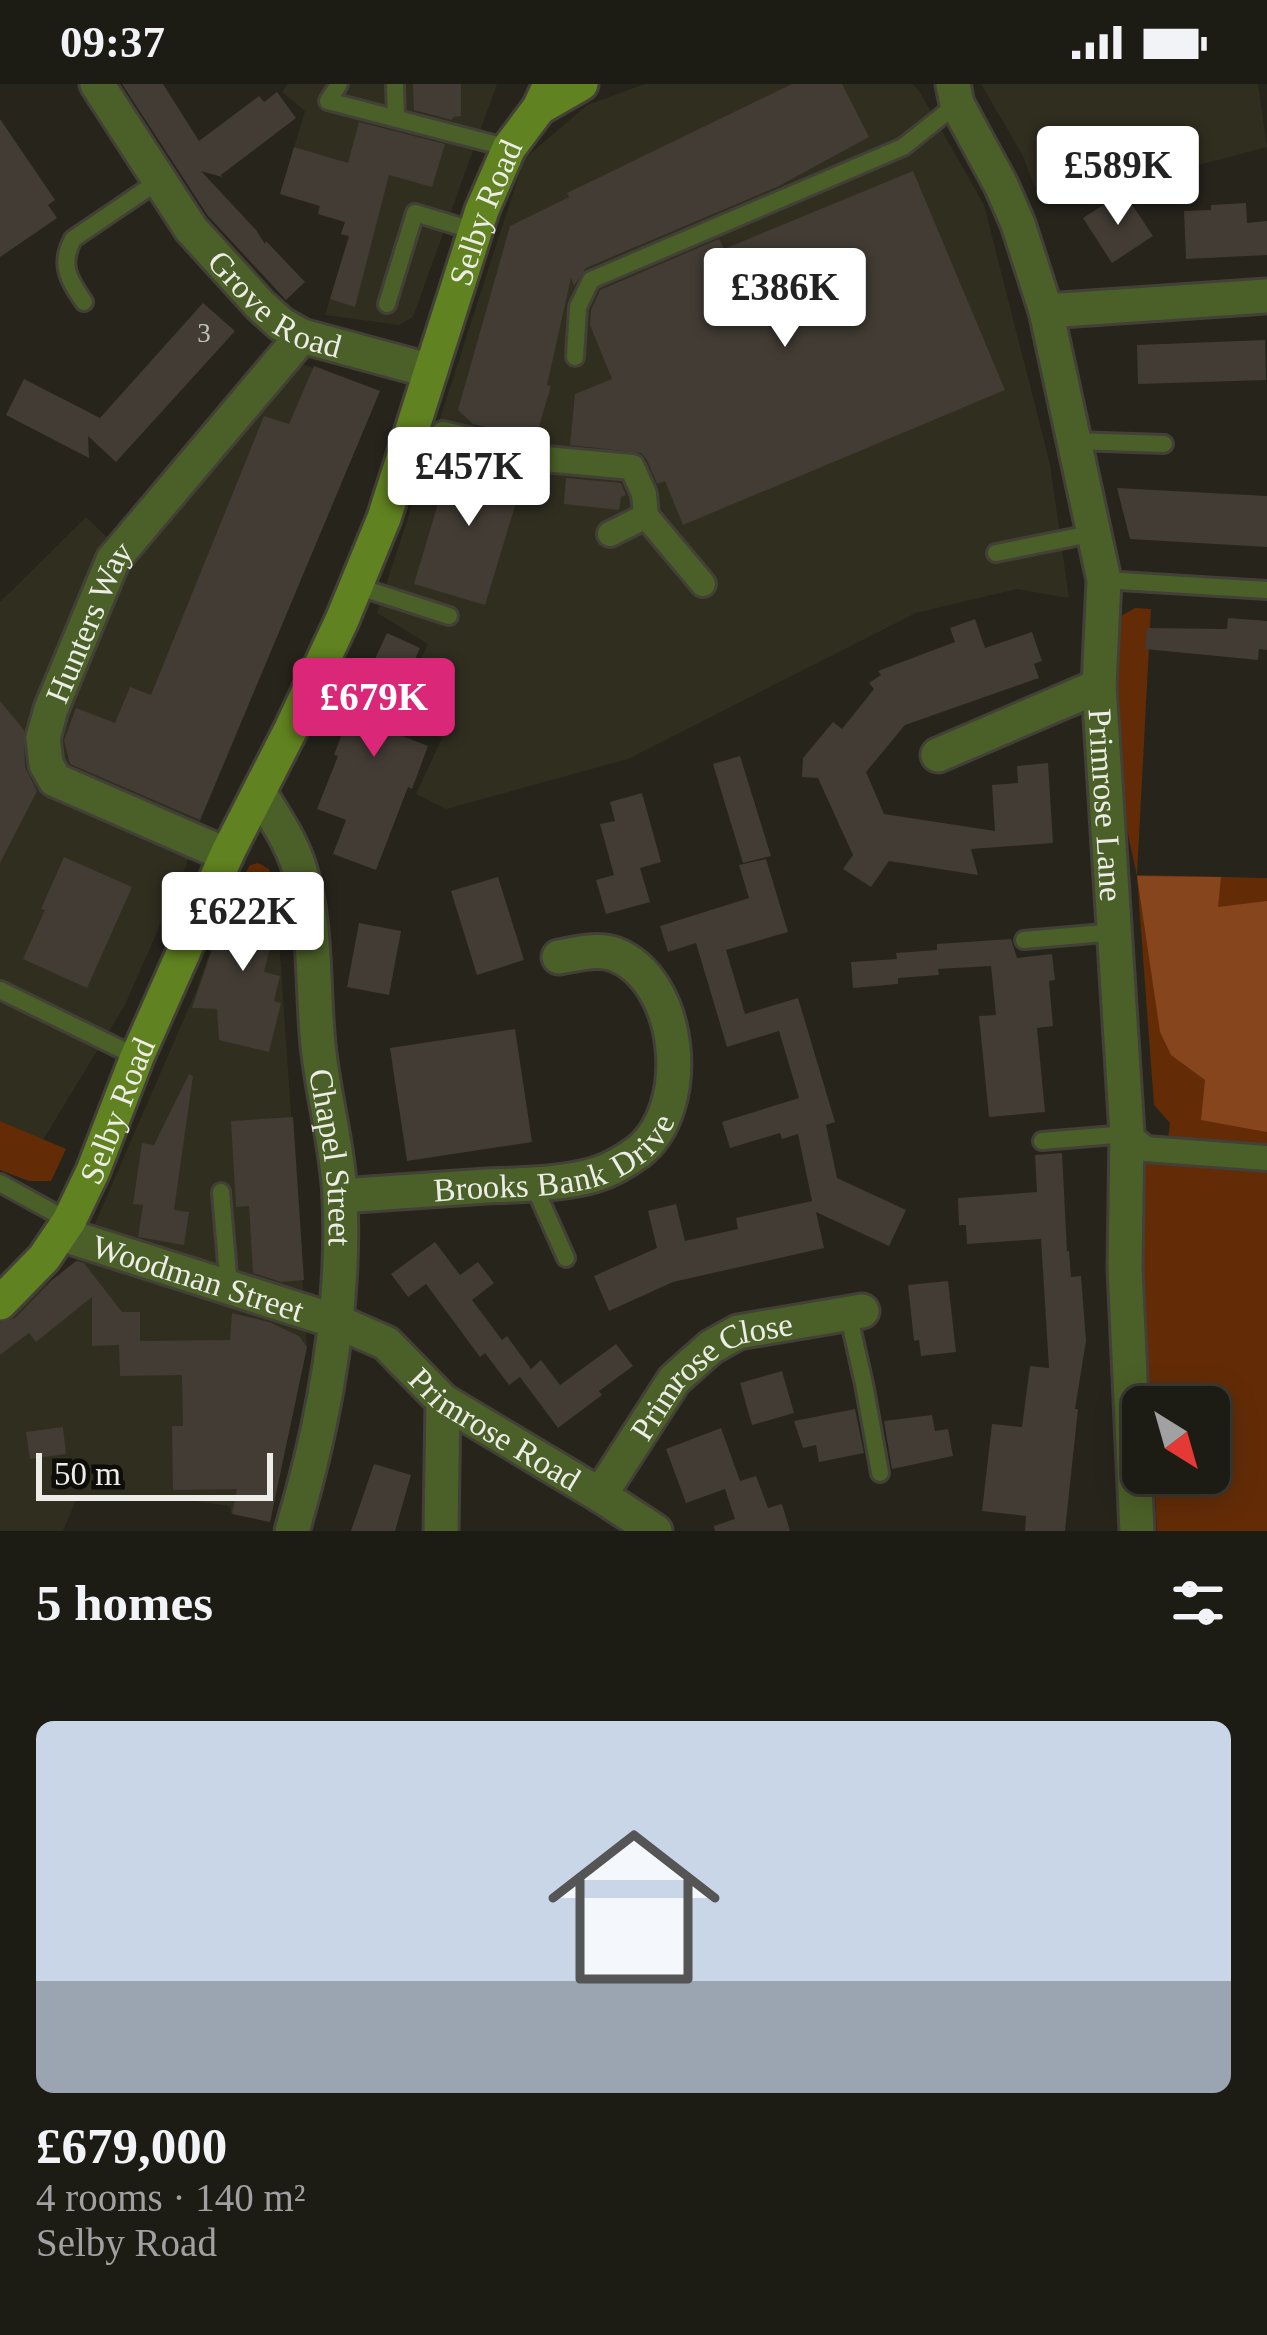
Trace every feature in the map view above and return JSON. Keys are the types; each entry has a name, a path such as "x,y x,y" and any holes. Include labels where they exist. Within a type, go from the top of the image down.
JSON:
{"main road":[{"name":"Selby Road","path":"0,1303 44,1258 93,1172 137,1058 227,854 356,586 384,518 482,210 509,148 541,92 581,84"}],"street":[{"name":"Grove Road","path":"97,84 191,229 271,315 302,336 431,371"},
{"name":"Primrose Lane","path":"948,91 1010,204 1046,311 1104,580 1099,686 1127,1134 1125,1268 1137,1531"},
{"path":"1046,311 1267,296"},
{"name":"Hunters Way","path":"227,854 55,780 46,764 43,738 50,709 113,560 302,336"},
{"path":"443,434 545,459 632,467 644,494 646,516 703,584"},
{"path":"610,534 646,516"},
{"path":"938,754 1099,686"},
{"name":"Chapel Street","path":"259,792 287,838 305,893 318,1044 340,1196 338,1322 292,1531"},
{"name":"Brooks Bank Drive","path":"340,1196 533,1184 598,1174 653,1137 664,1118 674,1077 672,1038 655,988 635,967 611,953 560,957"},
{"path":"1127,1134 1146,1149 1267,1158"},
{"name":"Woodman Street","path":"65,1228 229,1289 338,1322"},
{"name":"Primrose Close","path":"600,1495 674,1380 711,1347 738,1332 855,1312"},
{"name":"Primrose Road","path":"338,1322 386,1343 443,1401 655,1531"},
{"path":"441,1531 443,1401"}],"lane":[{"path":"339,84 328,101 509,148"},
{"path":"395,84 396,118"},
{"path":"575,357 578,307 591,280 903,147 948,91"},
{"path":"84,302 64,265 73,239 160,180"},
{"path":"387,304 415,213 475,231"},
{"path":"1074,441 1164,444"},
{"path":"995,554 1096,533"},
{"path":"1104,580 1267,590"},
{"path":"356,586 448,616"},
{"path":"1024,940 1115,932"},
{"path":"0,990 137,1058"},
{"path":"1042,1142 1127,1134"},
{"path":"0,1183 65,1228"},
{"path":"533,1184 566,1258"},
{"path":"221,1192 229,1289"},
{"path":"855,1312 880,1473"}],"shaded area":[{"path":"288,84 497,84 413,317 399,325 325,315 349,237 341,234 345,222 318,214 319,206 280,194 305,111 282,92"},
{"path":"645,84 913,84 984,205 1050,464 1069,598 1017,589 916,613 628,759 446,809 416,794 442,738 392,718 428,644 377,613 524,159 587,105"},
{"path":"981,84 1258,84 1267,147 1161,175 1155,160 1104,177 1096,156 1034,186 1023,156"},
{"path":"268,352 380,391 125,1005 43,1140 0,1121 0,602 86,517 111,541"},
{"path":"1135,608 1151,609 1137,875 1267,878 1267,1531 1157,1531 1155,1494 1230,1494 1230,1386 1149,1386 1138,1166 1151,1157 1166,1155 1170,1123 1154,1105 1137,876 1120,774 1116,631 1121,616"},
{"path":"258,863 269,869 276,895 238,886 250,865"},
{"path":"1137,876 1221,877 1218,907 1267,901 1267,1132 1201,1120 1205,1080 1171,1055 1160,1032"},
{"path":"238,886 276,895 307,1347 270,1522 231,1513 230,1506 119,1495 76,1500 63,1531 0,1531 0,1321 80,1258"},
{"path":"0,1121 66,1149 51,1181 29,1181 0,1170"}],"building":[{"path":"122,84 163,84 199,141 259,96 264,102 277,92 296,118 222,177 201,171 305,282 286,300 208,216"},
{"path":"413,84 461,84 461,116 452,120 414,110"},
{"path":"792,84 842,84 869,137 777,187 586,268 574,286 571,278 547,385 551,386 535,440 473,424 458,410 510,226 569,197 567,193"},
{"path":"0,119 55,200 48,205 57,218 0,257"},
{"path":"359,122 445,144 432,187 389,175 355,307 330,299 349,236 341,234 345,222 318,214 320,206 280,194 294,147 348,163"},
{"path":"913,171 1005,390 683,525 665,481 657,484 641,453 570,445 575,394 612,379 590,325 600,290 719,239 724,249"},
{"path":"1117,196 1120,202 1127,197 1153,236 1112,263 1083,218"},
{"path":"1246,203 1247,223 1267,221 1267,255 1186,259 1184,211"},
{"path":"203,303 235,331 116,462 88,436 89,458 6,415 24,379 100,418"},
{"path":"1265,340 1266,380 1138,384 1137,345"},
{"path":"314,366 380,391 200,820 70,764 64,740 76,708 115,723 130,687 151,695 264,416 289,424"},
{"path":"452,456 525,473 485,605 414,584"},
{"path":"566,478 621,483 626,495 621,497 619,510 564,504"},
{"path":"1117,488 1267,496 1267,547 1130,539"},
{"path":"1228,618 1267,621 1267,650 1259,649 1258,660 1145,649 1147,628 1227,629"},
{"path":"975,619 985,648 1032,632 1042,661 1034,664 1039,678 905,725 866,772 884,814 995,831 992,785 1018,783 1017,766 1048,763 1053,843 971,849 978,875 889,861 871,887 843,869 853,855 818,778 802,777 803,758 833,722 842,729 874,689 869,683 881,675 878,671 955,642 950,628"},
{"path":"387,633 420,648 385,729 428,746 376,870 333,854 346,820 317,809 349,715"},
{"path":"0,701 24,730 25,767 37,791 0,863"},
{"path":"740,756 771,856 743,863 713,764"},
{"path":"642,793 661,862 640,868 650,902 606,914 596,880 614,875 600,824 615,821 610,802"},
{"path":"64,857 132,887 87,988 23,959"},
{"path":"766,859 788,932 726,950 745,1014 798,998 835,1122 826,1125 837,1178 906,1210 889,1246 816,1212 824,1248 673,1282 609,1311 594,1276 657,1248 648,1211 676,1204 685,1241 738,1229 736,1218 812,1201 798,1134 782,1139 780,1133 730,1148 722,1122 799,1098 779,1031 727,1047 696,943 668,952 660,926 749,898 739,865"},
{"path":"498,877 524,960 477,975 451,891"},
{"path":"238,886 271,894 265,920 276,923 264,972 280,976 274,1001 281,1003 269,1052 219,1040 217,1009 192,1008"},
{"path":"359,923 401,931 389,995 347,987"},
{"path":"1011,939 1017,958 1052,954 1053,1026 1037,1028 1045,1112 989,1117 979,1016 996,1015 991,966 938,969 939,975 853,988 851,962 897,959 896,953 937,950 937,944"},
{"path":"515,1029 532,1142 407,1161 390,1048"},
{"path":"189,1074 193,1076 174,1210 189,1212 184,1245 138,1237 143,1205 133,1204 142,1143 154,1145"},
{"path":"293,1117 304,1280 281,1282 253,1273 249,1206 236,1207 231,1121"},
{"path":"1062,1153 1067,1251 1071,1277 1081,1276 1086,1341 1065,1531 1025,1531 1026,1516 982,1511 992,1424 1022,1427 1030,1366 1049,1368 1041,1239 967,1244 966,1225 959,1225 958,1198 1037,1192 1035,1155"},
{"path":"435,1242 460,1275 478,1262 494,1283 472,1300 531,1369 541,1360 560,1385 616,1344 633,1366 558,1428 520,1377 509,1385 485,1353 480,1357 426,1284 408,1297 391,1274"},
{"path":"76,1261 84,1263 122,1312 140,1312 140,1341 230,1340 232,1313 299,1336 307,1347 270,1522 232,1514 237,1489 173,1490 172,1426 183,1426 182,1375 120,1376 119,1345 92,1346 92,1297 36,1342 29,1333 0,1355 0,1323 15,1318"},
{"path":"948,1281 956,1352 921,1356 919,1340 914,1341 908,1285"},
{"path":"782,1371 794,1413 752,1425 740,1383"},
{"path":"855,1409 864,1453 819,1462 816,1445 803,1448 794,1421"},
{"path":"932,1415 935,1431 948,1429 953,1456 892,1469 884,1421"},
{"path":"63,1427 66,1454 30,1459 26,1432"},
{"path":"721,1428 740,1481 756,1476 768,1508 782,1504 790,1531 715,1531 714,1526 735,1519 725,1489 686,1503 666,1449"},
{"path":"374,1464 411,1475 395,1531 351,1531"}]}
